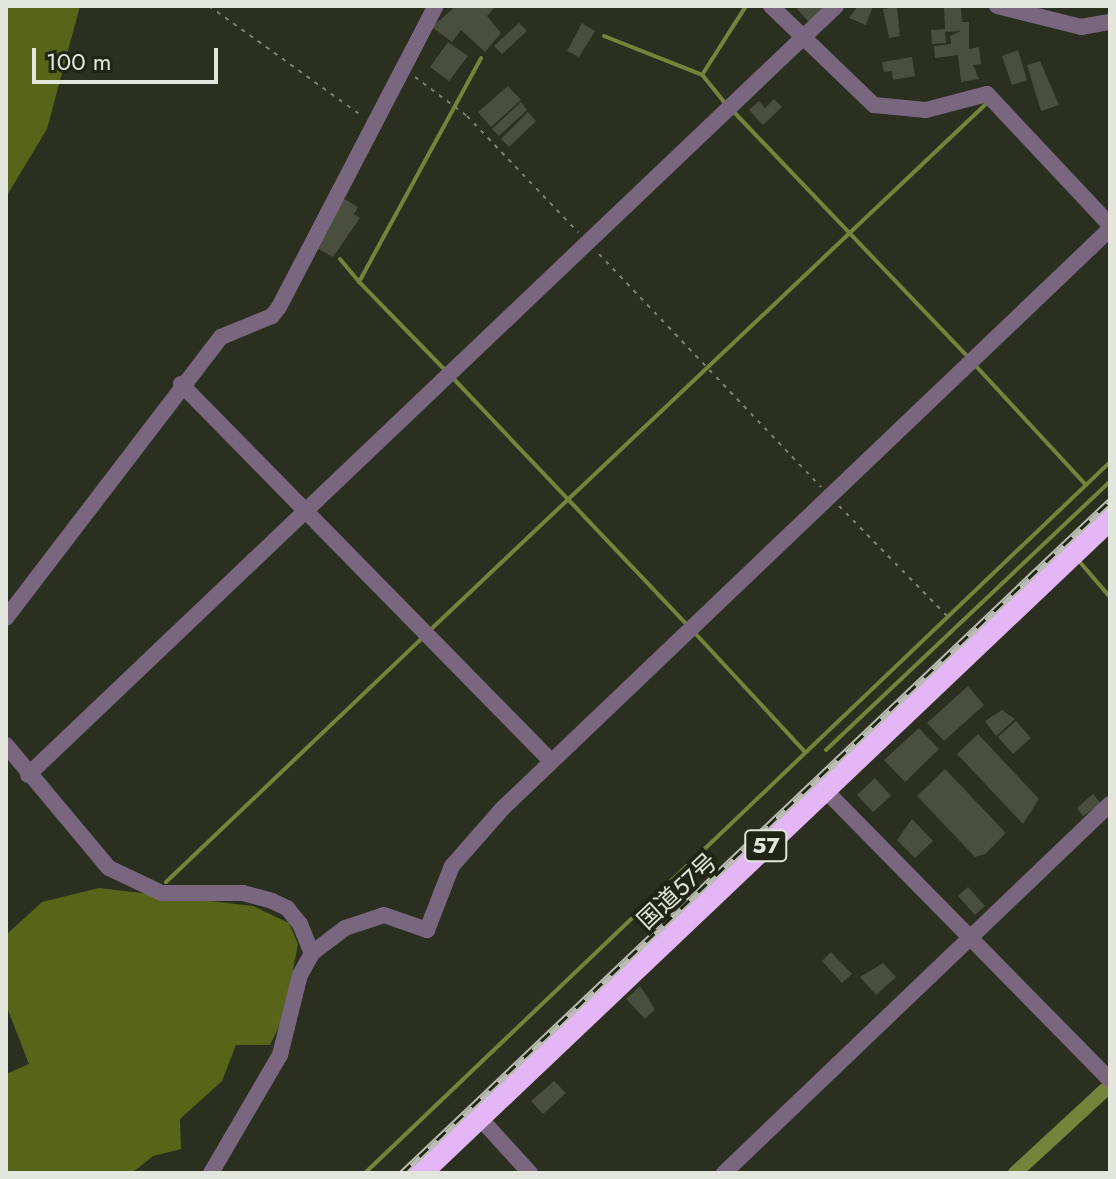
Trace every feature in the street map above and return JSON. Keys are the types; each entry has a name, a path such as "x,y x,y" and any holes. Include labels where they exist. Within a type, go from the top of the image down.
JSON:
{"highway":[{"name":"国道57号","path":"420,1173 826,791 1110,518"}],"street":[{"path":"6,618 181,384 221,337 272,316 436,6"},
{"path":"211,1173 280,1055 300,975 312,953 345,928 384,915 427,930 452,866 550,760 1110,227 987,94 926,110 874,105 771,6"},
{"path":"28,775 586,240 836,6"},
{"path":"997,6 1081,27 1110,22"},
{"path":"181,384 550,760"},
{"path":"6,745 109,868 162,893 243,893 272,901 287,908 300,924 312,953"},
{"path":"826,791 974,936 1110,1080"},
{"path":"724,1173 1110,804"},
{"path":"479,1117 530,1173"}],"path":[{"path":"209,6 373,124"},
{"path":"404,69 467,116 949,618"}],"green space":[{"path":"6,6 80,6 47,129 6,197"},
{"path":"99,888 253,906 289,923 298,944 284,1016 270,1045 236,1045 222,1081 180,1119 181,1149 153,1156 132,1173 6,1173 6,1074 29,1064 6,1005 6,935 42,902"}],"building":[{"path":"456,6 496,6 487,16 501,33 485,52 461,30 452,42 432,27"},
{"path":"800,6 826,6 809,22 797,9"},
{"path":"858,6 873,6 866,25 849,18"},
{"path":"897,7 900,36 889,38 883,9"},
{"path":"961,7 962,22 969,22 969,49 979,47 981,64 973,65 979,79 961,82 958,55 935,58 934,46 951,44 950,36 961,31 945,32 946,43 932,44 931,30 945,29 944,8"},
{"path":"519,23 527,31 502,54 494,46"},
{"path":"582,23 595,31 579,57 567,51"},
{"path":"448,42 468,56 449,81 430,67"},
{"path":"1018,50 1027,80 1012,85 1002,56"},
{"path":"912,57 915,76 893,80 892,71 884,72 882,62"},
{"path":"1040,61 1059,105 1041,111 1027,65"},
{"path":"508,86 521,100 491,127 478,112"},
{"path":"774,99 782,107 763,125 749,110 759,101 765,108"},
{"path":"521,102 527,110 499,136 492,129"},
{"path":"528,112 536,121 509,147 501,139"},
{"path":"341,197 358,207 354,214 360,218 333,257 313,246"},
{"path":"968,686 984,705 944,741 927,723"},
{"path":"1002,710 1015,719 996,736 985,721"},
{"path":"1016,721 1031,738 1013,754 998,737"},
{"path":"919,728 939,749 905,782 884,760"},
{"path":"978,734 1039,799 1023,824 957,754"},
{"path":"945,769 1006,833 985,854 975,857 917,796"},
{"path":"875,778 891,796 873,812 857,795"},
{"path":"1093,794 1101,804 1083,816 1077,808"},
{"path":"912,819 933,841 915,858 897,840"},
{"path":"968,887 985,906 975,915 958,896"},
{"path":"831,952 852,974 842,983 822,961"},
{"path":"883,963 896,977 876,995 860,977"},
{"path":"640,986 655,1009 645,1019 626,999"},
{"path":"554,1081 566,1093 543,1114 531,1101"}],"waterway":[{"path":"725,103 702,75 746,6"},
{"path":"604,36 700,74"},
{"path":"445,370 359,282 481,58"},
{"path":"428,632 988,102"},
{"path":"731,109 968,357"},
{"path":"340,259 359,282"},
{"path":"974,364 1086,485"},
{"path":"451,376 687,625"},
{"path":"365,1173 1110,462"},
{"path":"826,750 1110,481"},
{"path":"1079,561 1110,597"},
{"path":"693,631 804,751"},
{"path":"166,882 422,638"},
{"path":"1015,1173 1105,1090"}],"railway":[{"path":"402,1173 1110,501"}]}
